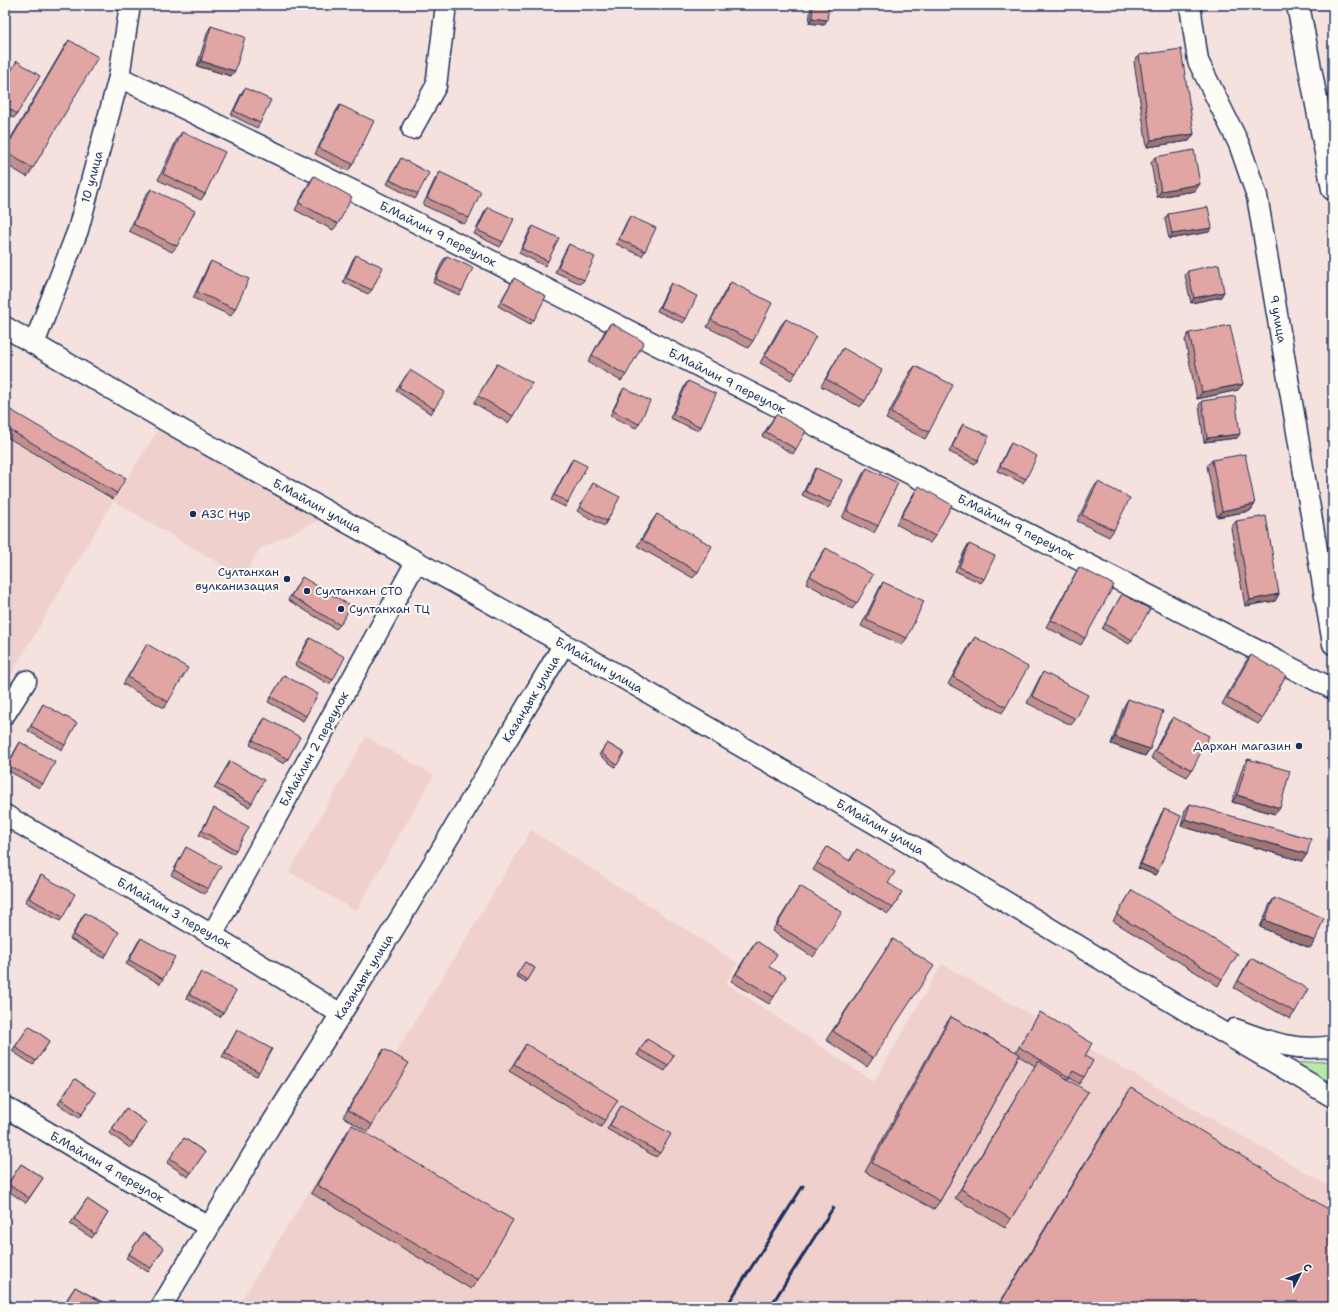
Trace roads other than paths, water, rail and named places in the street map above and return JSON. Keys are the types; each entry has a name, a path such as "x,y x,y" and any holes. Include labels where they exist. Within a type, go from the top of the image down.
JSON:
{"highway":[{"path":"1298,5 1333,189"}],"street":[{"name":"10 улица","path":"34,344 78,230 119,76 130,5"},
{"path":"412,128 436,86 446,5"},
{"name":"9 улица","path":"1190,5 1198,61 1239,144 1257,196 1333,644"},
{"name":"Б.Майлин 9 переулок","path":"119,76 366,197 1333,689"},
{"name":"Б.Майлин улица","path":"5,327 180,429 564,644 905,841 1188,1012"},
{"name":"Б.Майлин 2 переулок","path":"212,935 416,562"},
{"name":"Казандык улица","path":"160,1307 270,1126 409,904 564,644"},
{"path":"5,714 26,680"},
{"name":"Б.Майлин 3 переулок","path":"5,815 212,935 341,1014"},
{"path":"1188,1012 1283,1046 1321,1048 1333,1046"},
{"path":"1188,1012 1333,1097"},
{"name":"Б.Майлин 4 переулок","path":"5,1107 209,1227"}],"railway":[{"path":"726,1307 803,1186"},
{"path":"770,1307 833,1208"}],"place":[{"name":"АЗС Нур","path":"193,514"},
{"name":"Султанхан вулканизация","path":"287,579"},
{"name":"Султанхан СТО","path":"307,591"},
{"name":"Султанхан ТЦ","path":"341,609"},
{"name":"Дархан магазин","path":"1299,746"}]}
